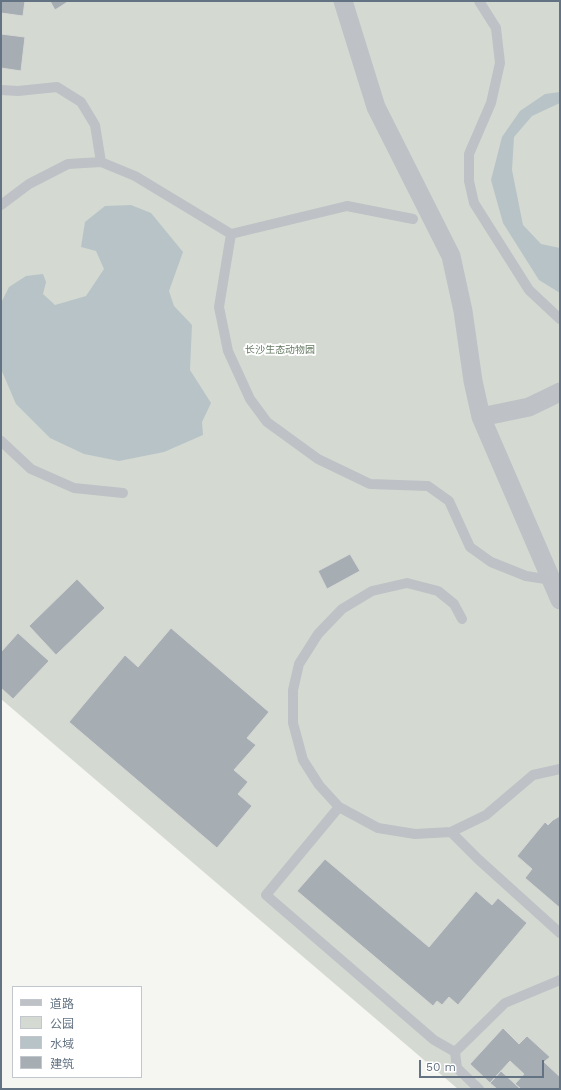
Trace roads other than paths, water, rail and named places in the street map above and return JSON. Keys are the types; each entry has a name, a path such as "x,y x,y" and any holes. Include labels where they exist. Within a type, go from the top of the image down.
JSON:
{"street":[{"path":"343,1 376,107 451,256 463,311 473,381 481,417 560,600"},
{"path":"481,417 529,407 560,392"}],"lane":[{"path":"479,1 496,28 500,63 491,103 469,154 469,181 474,203 529,290 560,319"},
{"path":"1,90 18,91 57,87 81,102 96,125 101,162"},
{"path":"1,205 29,184 68,164 101,162 135,176 231,234 347,206 413,218"},
{"path":"231,234 219,307 228,351 250,399 266,422 318,459 370,484 428,486 449,501 470,548 491,562 526,576 552,580"},
{"path":"1,441 31,469 74,488 123,493"},
{"path":"462,619 454,604 438,591 408,583 372,591 342,608 318,634 299,664 293,690 293,723 303,760 319,785 339,807 378,828 415,834 451,832 486,815 533,775 560,769"},
{"path":"339,807 266,895 434,1040 455,1052"},
{"path":"451,832 478,859 560,933"},
{"path":"479,1089 456,1068 455,1052 505,1003 560,980"}],"water":[{"path":"560,92 560,103 532,116 514,137 512,170 523,225 541,244 560,248 560,293 539,280 503,223 491,180 502,137 520,111 545,94"},
{"path":"131,205 151,213 183,252 169,291 174,306 192,325 190,370 211,403 202,422 203,435 164,452 119,461 84,454 50,438 16,404 1,369 1,303 9,287 26,276 43,274 46,282 43,294 55,305 86,296 104,269 96,251 81,247 85,222 105,206"}],"park label":[{"name":"长沙生态动物园","path":"280,350"}]}
